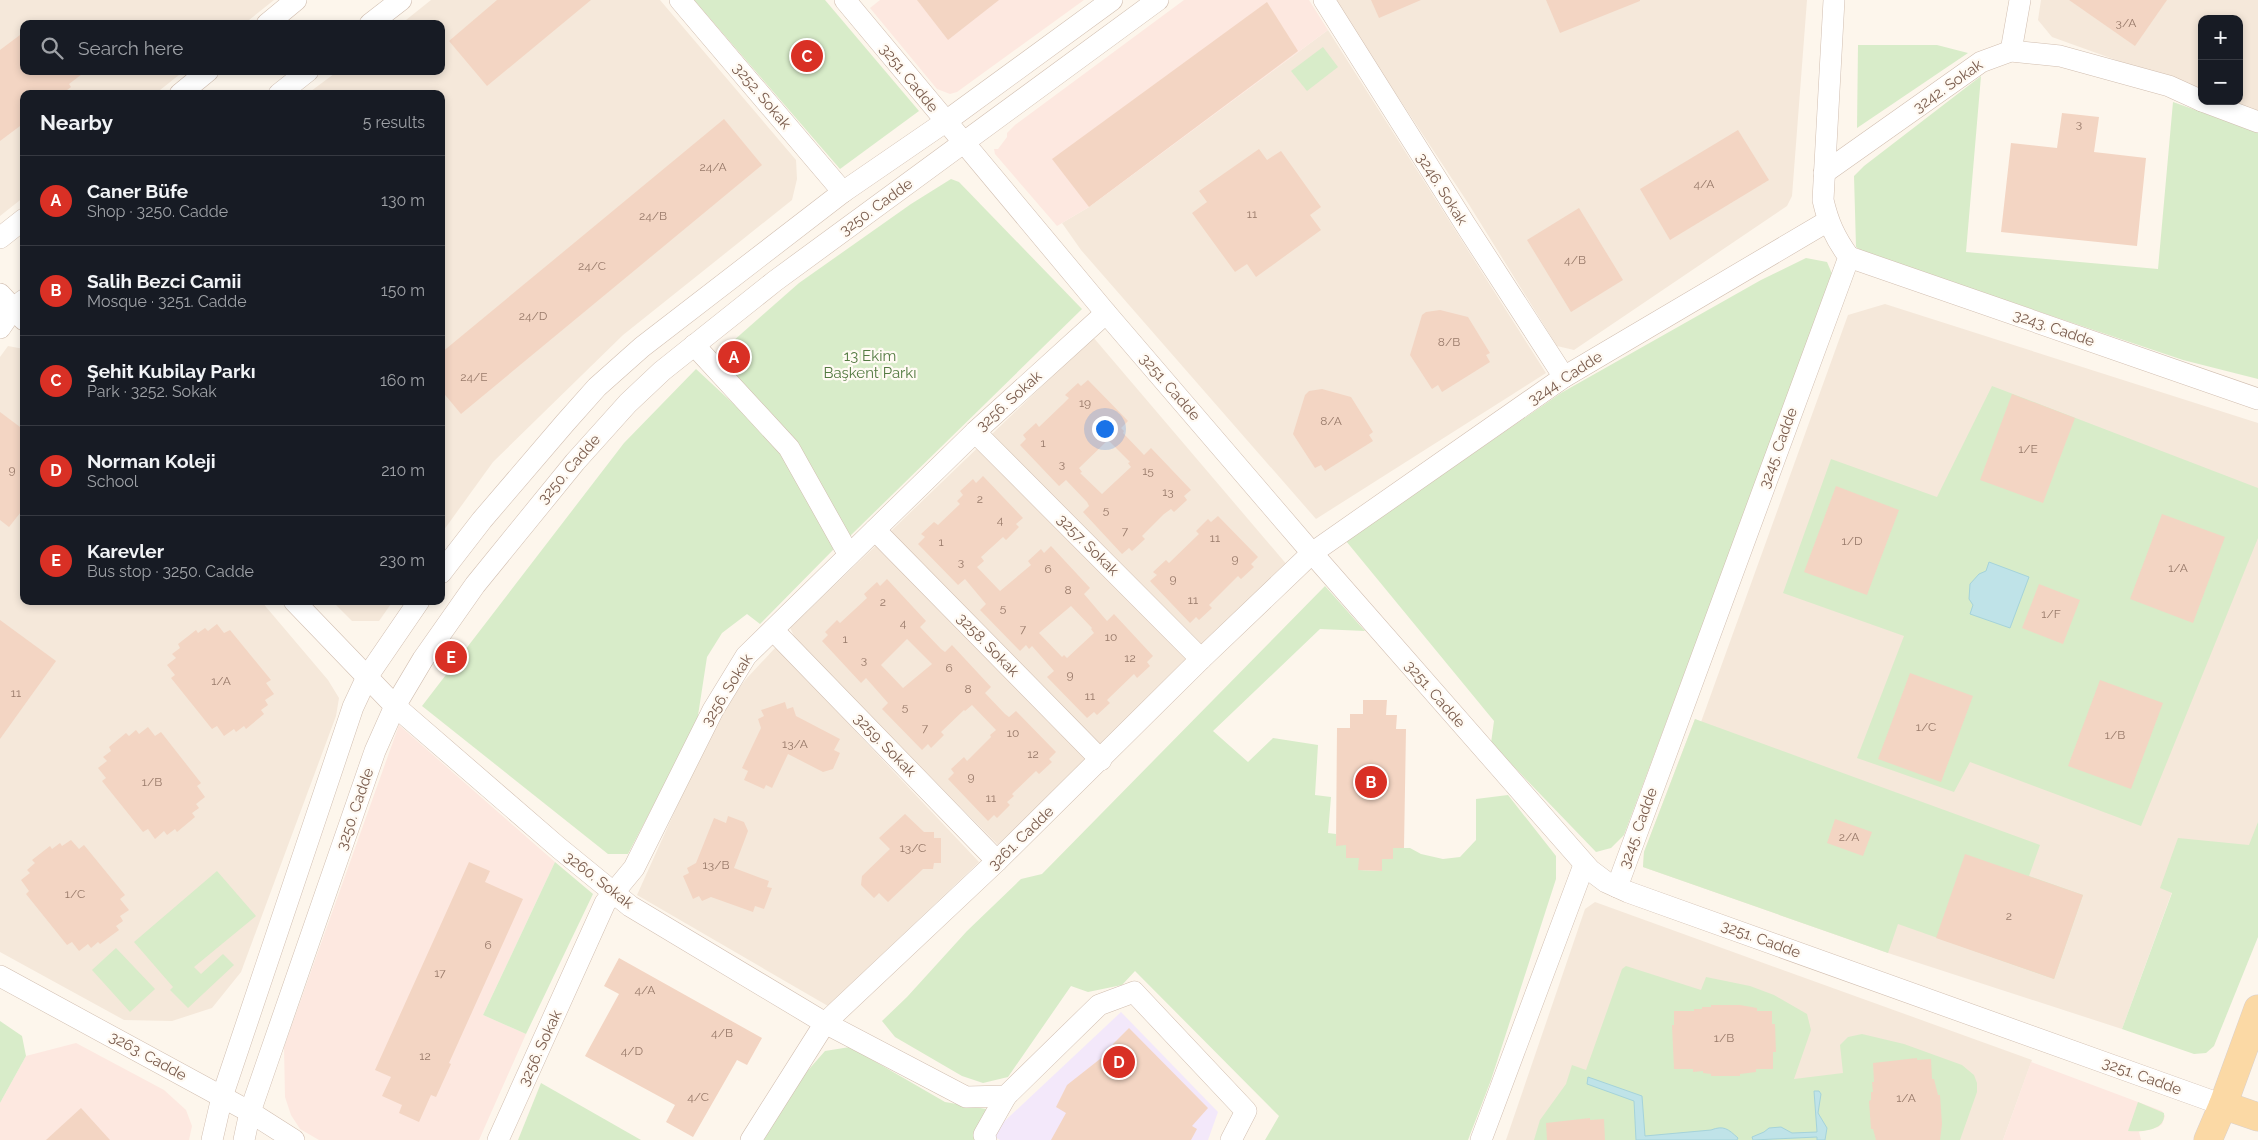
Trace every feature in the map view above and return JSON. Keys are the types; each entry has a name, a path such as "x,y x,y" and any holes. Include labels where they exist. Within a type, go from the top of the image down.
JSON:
{"main road":[{"path":"2208,1140 2223,1105 2258,1009"},
{"path":"2223,1105 2258,1117"},
{"path":"2254,1140 2258,1131"}],"street":[{"path":"272,20 296,0"},
{"path":"375,20 401,0"},
{"name":"3252. Sokak","path":"680,0 843,192"},
{"name":"3251. Cadde","path":"844,0 1106,313 1584,866 1616,887 2223,1105"},
{"name":"3250. Cadde","path":"445,568 482,520 597,387 642,347 843,192 945,122 1112,0"},
{"name":"3250. Cadde","path":"244,1140 250,1112 366,778 395,706 422,659 508,543 556,484 628,403 662,371 775,281 1158,0"},
{"name":"3246. Sokak","path":"1324,0 1460,217 1564,377"},
{"path":"1834,0 1823,200 1828,221 1836,240 1849,257"},
{"path":"2011,51 2020,0"},
{"name":"3242. Sokak","path":"1824,173 1981,62 2011,51 2060,56 2077,60 2169,86 2198,99"},
{"path":"185,90 203,75"},
{"path":"284,90 303,75"},
{"name":"3242. Sokak","path":"2213,105 2258,122"},
{"name":"3244. Cadde","path":"1312,553 1564,377 1828,221"},
{"path":"0,238 20,222"},
{"name":"3243. Cadde","path":"1849,257 2258,399"},
{"name":"3245. Cadde","path":"1616,887 1849,257"},
{"path":"0,328 15,306"},
{"name":"3256. Sokak","path":"498,1140 605,903 634,868 713,710 746,656 975,432 1106,313"},
{"path":"694,345 790,448 849,555"},
{"name":"3257. Sokak","path":"975,432 1201,659"},
{"name":"3258. Sokak","path":"875,530 1101,760"},
{"name":"3261. Cadde","path":"751,1140 825,1023 1101,760 1201,659 1312,553"},
{"name":"3260. Sokak","path":"298,605 395,706 559,848 630,906 825,1023 966,1097 1006,1096"},
{"path":"212,1140 222,1097 353,707 367,678 417,605"},
{"name":"3259. Sokak","path":"773,630 996,861"},
{"path":"1481,1140 1584,866"},
{"name":"3263. Cadde","path":"0,976 250,1112 294,1140"},
{"path":"986,1140 984,1134 1006,1096 1099,1005 1134,992 1246,1111 1232,1140"}],"shaded area":[{"path":"0,0 274,0 249,20 20,20 20,75 179,75 160,90 20,90 20,200 0,216"},
{"path":"431,0 660,0 796,160 797,179 792,200 623,335 493,462 445,528 445,90 312,90 333,75 445,75 445,20 406,20"},
{"path":"880,0 1084,0 957,92 950,94 937,89 870,8"},
{"path":"1184,0 1309,0 1328,30 1089,207 1057,226 995,154 994,149 998,149 1007,137 1007,133 1015,125"},
{"path":"1334,0 1807,0 1792,196 1787,206 1574,350 1557,346 1468,203"},
{"path":"2041,0 2258,0 2258,111 2242,105 2243,15 2198,15 2198,90 2052,37 2038,20"},
{"path":"1328,30 1546,373 1316,519 1081,250 1062,223 1089,207"},
{"path":"1885,304 2258,423 2258,923 2172,892 2122,1029 1888,953 1643,867 1644,852 1695,719 1701,722 1848,315"},
{"path":"1093,337 1288,566 1000,847 797,642 790,628"},
{"path":"8,346 20,348 20,605 264,605 328,680 339,698 336,716 241,972 212,1008 172,1021 124,1020 0,952 0,357"},
{"path":"336,605 390,605 379,621 352,621"},
{"path":"776,647 979,862 828,1006 637,895 701,753 731,699 746,679"},
{"path":"399,725 555,862 483,1015 526,1034 479,1140 319,1140 300,1129 291,1115 285,1097 284,1047"},
{"path":"1595,902 2032,1060 2003,1140 1506,1140 1585,909"},
{"path":"1121,1012 1218,1112 1208,1140 1000,1140 995,1137 994,1131"},
{"path":"76,1043 164,1090 186,1110 192,1126 189,1140 0,1140 0,1103 26,1056"},
{"path":"2031,1062 2162,1111 2165,1116 2162,1124 2158,1127 2139,1132 2141,1140 2003,1140"}],"green space":[{"path":"694,0 825,0 919,111 840,169"},
{"path":"1858,45 1937,45 1968,53 1857,128"},
{"path":"1323,47 1338,67 1307,91 1291,71"},
{"path":"1981,76 1966,252 2158,269 2173,102 2258,132 2258,379 2183,360 1865,253 1856,247 1854,176 1864,166"},
{"name":"13 Ekim Başkent Parkı","path":"951,179 959,182 1082,309 847,539 716,356 799,283 911,204"},
{"path":"1806,258 1827,262 1833,276 1624,835 1611,848 1596,852 1491,743 1494,721 1346,541 1561,393 1761,280"},
{"path":"696,369 783,450 835,542 833,550 760,624 747,614 722,633 707,657 697,722 628,854 608,854 422,706 624,443"},
{"path":"1992,386 2258,488 2258,538 2141,826 1970,762 1954,792 1857,758 1904,636 1783,593 1831,459 1937,497"},
{"path":"1325,586 1365,631 1320,629 1213,731 1248,762 1273,738 1318,745 1315,795 1331,797 1328,833 1336,834 1336,845 1346,845 1346,858 1359,858 1359,870 1382,871 1382,859 1393,859 1393,848 1410,848 1421,854 1443,859 1460,857 1476,840 1476,799 1508,795 1556,856 1556,879 1491,1080 1468,1140 1265,1140 1279,1116 1135,971 1122,985 1088,992 1071,986 1008,1077 983,1083 962,1076 895,1037 882,1021 907,997 967,931 1021,879 1042,874"},
{"path":"1695,719 2040,845 2029,876 2083,895 2054,979 1898,924 1888,953 1643,867 1644,852"},
{"path":"2258,822 2258,937 2214,1046 2206,1053 2194,1054 2122,1029 2172,893 2160,888 2178,838 2249,845"},
{"path":"555,862 593,894 526,1034 483,1015"},
{"path":"217,871 256,916 194,967 201,974 223,954 234,965 188,1008 170,990 173,987 134,942"},
{"path":"116,948 155,989 130,1012 92,970"},
{"path":"1626,966 1701,990 1706,977 1750,986 1774,995 1807,1014 1811,1030 1794,1079 1843,1073 1840,1045 1848,1037 1862,1034 1904,1044 1962,1065 1974,1075 1977,1083 1977,1092 1960,1140 1534,1140 1540,1120 1566,1084 1572,1065 1586,1070 1622,969"},
{"path":"0,1021 22,1036 26,1056 0,1103"},
{"path":"850,1047 945,1102 992,1110 978,1140 759,1140 789,1092 825,1051"},
{"path":"541,1083 641,1140 518,1140"},
{"path":"2138,1102 2164,1113 2164,1119 2161,1124 2152,1129 2128,1131"}],"water":[{"path":"1989,562 2029,577 2010,628 1970,614 1973,605 1969,599 1970,584 1979,574 1986,571"},
{"path":"1588,1077 1642,1096 1645,1136 1723,1128 1738,1138 1737,1140 1636,1140 1634,1101 1587,1084"},
{"path":"1814,1091 1819,1091 1821,1094 1818,1113 1827,1128 1825,1140 1817,1140 1817,1137 1753,1140 1752,1137 1769,1128 1781,1127 1792,1133 1817,1132"}],"building":[{"path":"497,0 591,0 487,86 449,41"},
{"path":"917,0 999,0 948,40"},
{"path":"1371,0 1421,0 1379,18"},
{"path":"1546,0 1640,0 1640,1 1560,33"},
{"path":"2069,0 2167,0 2135,46"},
{"path":"1267,2 1298,51 1089,207 1052,159"},
{"path":"20,35 20,75 81,75 69,84 71,87 67,90 20,90 20,126 0,141 0,50"},
{"path":"2062,113 2099,117 2094,152 2146,158 2137,246 2001,232 2011,143 2057,148"},
{"path":"724,119 762,165 461,414 445,395 445,350"},
{"path":"1738,130 1769,180 1670,240 1640,189"},
{"path":"1259,149 1267,160 1281,151 1321,207 1310,215 1321,230 1256,277 1247,264 1235,272 1192,213 1207,202 1199,191"},
{"path":"1579,208 1623,280 1571,312 1527,240"},
{"path":"1440,310 1468,317 1490,353 1486,355 1490,362 1442,392 1438,385 1432,389 1410,355 1422,315 1426,312"},
{"path":"1088,380 1128,421 1121,428 1124,431 1123,433 1144,455 1151,448 1191,490 1184,496 1187,500 1174,512 1171,509 1164,514 1142,536 1145,539 1132,551 1129,548 1122,554 1083,512 1089,506 1087,502 1066,480 1059,486 1020,445 1026,439 1023,435 1036,423 1039,427 1069,398 1065,395 1078,383 1081,386","holes":["1108,440 1130,462 1128,463 1131,467 1102,494 1080,473 1082,472 1079,468"]},
{"path":"1322,389 1351,397 1373,432 1369,435 1373,441 1325,471 1321,465 1315,468 1293,434 1305,395 1309,391"},
{"path":"2012,394 2075,418 2043,503 1980,480"},
{"path":"0,412 20,427 20,513 9,527 0,520"},
{"path":"983,476 1023,518 1016,524 1019,527 1006,540 1003,537 981,557 984,561 977,567 1000,591 1031,565 1028,561 1041,549 1044,553 1051,546 1090,588 1084,594 1107,621 1114,614 1153,656 1147,662 1150,666 1137,678 1134,674 1107,700 1110,703 1097,715 1094,712 1087,718 1047,677 1054,671 1032,646 1029,649 1026,645 1020,651 980,610 986,604 965,579 958,585 918,544 925,537 921,534 934,522 938,525 960,504 957,501 963,495 960,491 973,479 976,483","holes":["1071,606 1092,628 1094,633 1067,658 1064,655 1062,657 1039,633"]},
{"path":"1836,486 1899,510 1867,595 1804,572"},
{"path":"2162,514 2225,537 2193,623 2130,599"},
{"path":"1218,516 1258,557 1251,564 1254,567 1241,579 1238,576 1209,605 1212,608 1199,620 1196,617 1190,623 1150,581 1157,575 1153,572 1166,560 1169,563 1199,534 1196,531 1208,519 1211,522"},
{"path":"887,579 926,621 920,627 941,649 945,652 952,645 991,687 985,693 1005,714 1009,717 1016,711 1056,752 1049,759 1052,762 1039,774 1036,771 1012,794 1014,796 1007,802 1010,805 997,818 994,815 988,821 948,779 954,773 951,769 964,757 967,761 996,730 972,705 941,732 944,735 931,748 928,744 922,750 882,709 888,703 866,678 861,683 822,641 828,635 825,632 837,620 840,623 867,598 864,594 877,582 880,586","holes":["907,639 932,664 903,688 881,665"]},
{"path":"2039,584 2080,600 2063,644 2022,628"},
{"path":"0,620 56,661 0,739"},
{"path":"217,624 224,633 230,630 271,680 266,683 274,694 265,700 268,705 261,710 264,714 246,729 244,726 236,732 234,729 224,736 217,726 212,729 171,678 175,675 167,665 176,658 172,654 180,648 178,644 196,630 198,633 205,628 208,631"},
{"path":"1910,673 1973,696 1941,782 1878,759"},
{"path":"2100,680 2163,703 2131,789 2068,766"},
{"path":"1363,700 1387,700 1386,715 1397,715 1396,729 1406,729 1404,848 1393,848 1393,859 1382,859 1382,871 1358,870 1359,858 1346,858 1346,845 1336,846 1337,728 1350,728 1350,714 1363,714"},
{"path":"785,702 787,709 793,707 796,716 840,739 834,750 840,753 833,769 823,772 788,754 772,788 766,785 764,789 744,780 748,771 742,768 761,728 758,719 764,716 761,710"},
{"path":"148,727 155,736 161,732 201,783 197,786 205,797 196,804 199,808 192,813 195,817 177,832 175,829 167,835 164,831 155,839 148,829 143,832 102,781 106,778 98,768 107,761 103,757 111,751 109,747 126,733 129,736 136,730 139,734"},
{"path":"905,814 924,832 934,832 934,838 941,838 941,863 934,863 933,869 923,869 888,902 879,893 874,898 861,885 862,876 890,849 879,838"},
{"path":"728,816 744,822 748,831 734,868 769,881 767,887 772,888 764,909 755,906 753,912 711,897 702,901 699,896 693,899 683,876 689,873 687,868 696,863 714,818 726,823"},
{"path":"1835,819 1872,832 1863,856 1827,843"},
{"path":"71,840 79,849 84,845 125,895 120,899 129,910 120,916 123,921 116,926 119,930 100,944 98,942 91,948 88,944 79,951 72,942 67,945 26,894 29,891 21,880 30,873 27,870 35,863 32,860 50,846 52,849 60,843 62,846"},
{"path":"1965,854 2083,895 2054,979 1936,938"},
{"path":"469,862 490,871 485,882 523,899 449,1063 451,1064 436,1097 431,1095 419,1122 399,1113 402,1105 382,1096 391,1077 375,1070"},
{"path":"619,958 762,1038 747,1065 737,1060 693,1137 666,1122 675,1105 585,1056 619,994 604,986"},
{"path":"1711,1005 1740,1005 1757,1008 1757,1011 1772,1011 1772,1024 1775,1024 1776,1052 1773,1052 1773,1069 1756,1069 1756,1072 1740,1074 1740,1076 1711,1076 1711,1074 1703,1073 1703,1071 1693,1072 1693,1069 1674,1069 1672,1025 1674,1025 1674,1011 1694,1011 1694,1009 1702,1009 1702,1007 1711,1007"},
{"path":"1129,1028 1208,1108 1192,1126 1197,1129 1191,1140 1051,1140 1066,1113 1056,1107 1067,1085 1114,1048 1113,1044"},
{"path":"1917,1058 1917,1060 1931,1059 1932,1079 1934,1079 1938,1095 1940,1095 1942,1124 1940,1140 1876,1140 1873,1129 1871,1129 1869,1101 1871,1100 1871,1092 1873,1092 1873,1063"},
{"path":"81,1108 110,1140 46,1140"},
{"path":"1590,1118 1590,1120 1604,1119 1605,1140 1547,1140 1546,1123"}],"place":[{"name":"Şehit Kubilay Parkı","path":"807,56"},
{"name":"Caner Büfe","path":"734,357"},
{"name":"Karevler","path":"451,657"},
{"name":"Salih Bezci Camii","path":"1371,782"},
{"name":"Norman Koleji","path":"1119,1062"}]}
